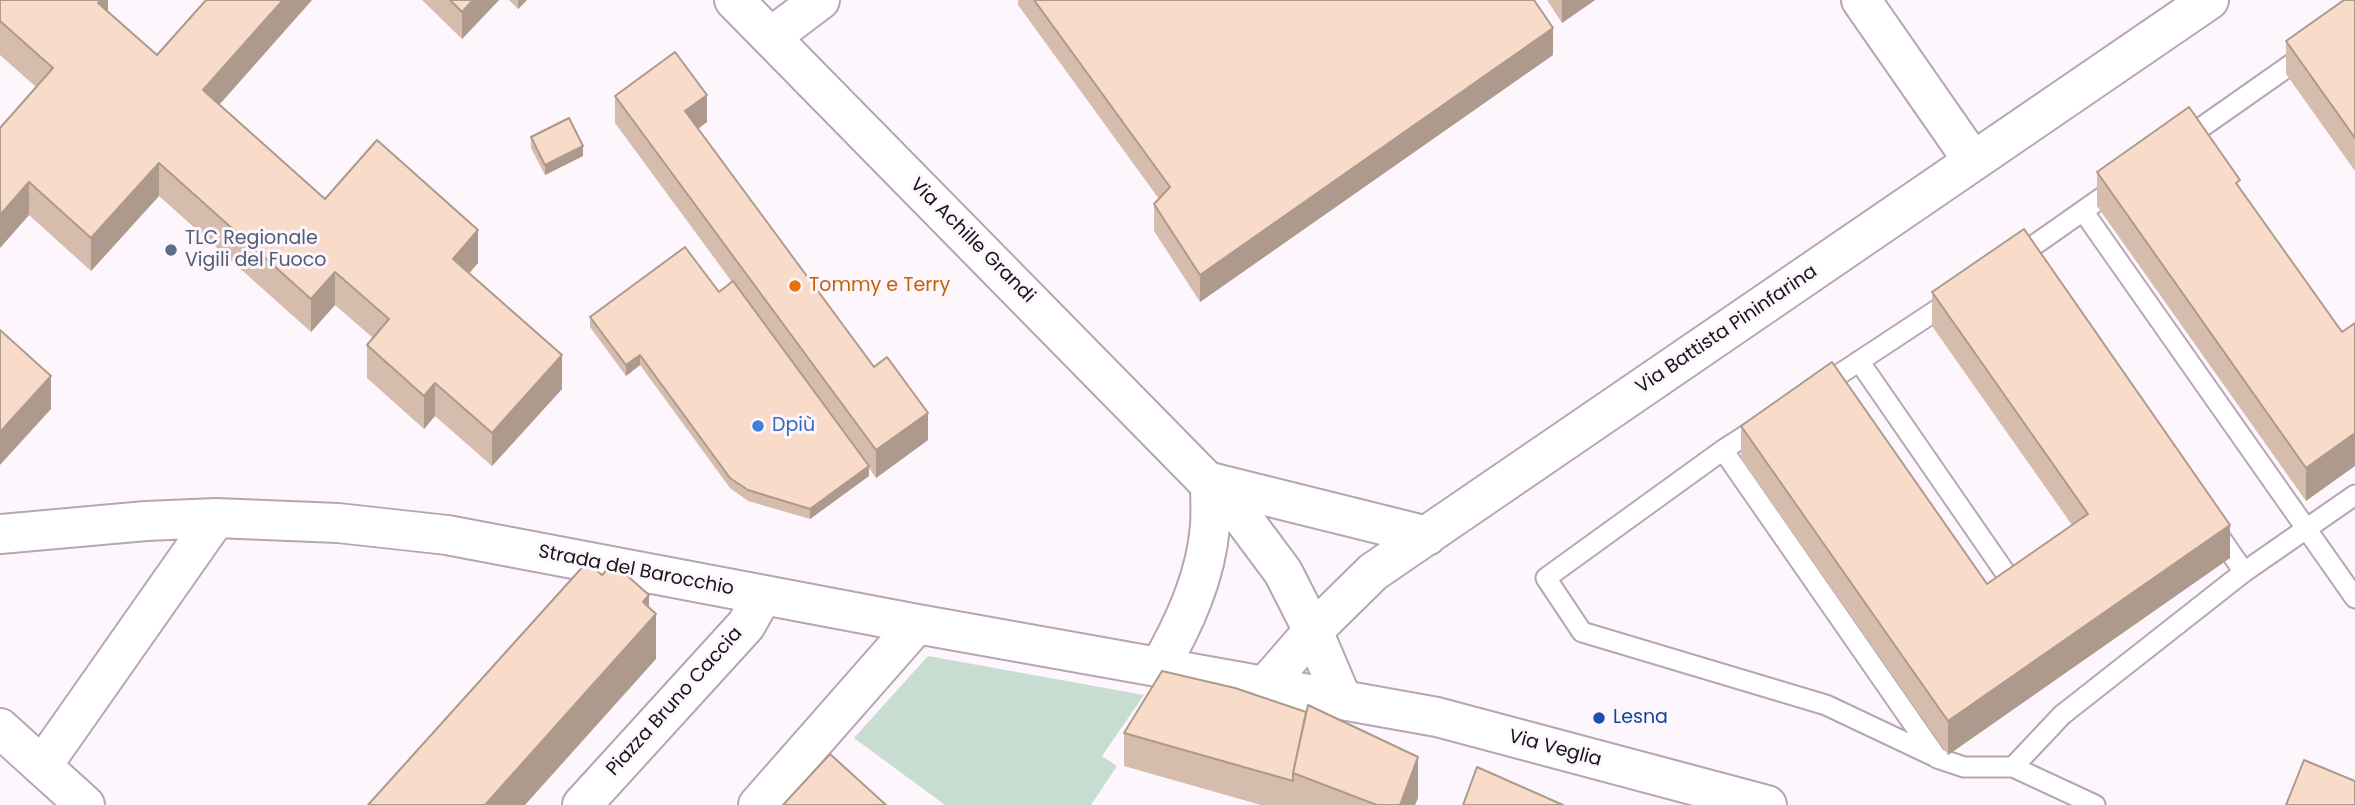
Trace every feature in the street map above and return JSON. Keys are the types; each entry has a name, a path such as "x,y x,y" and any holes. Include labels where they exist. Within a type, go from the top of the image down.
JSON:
{"street":[{"name":"Via Achille Grandi","path":"734,0 1242,517 1271,554 1313,631 1342,699"},
{"path":"771,37 820,0"},
{"path":"1861,0 1973,161"},
{"name":"Via Battista Pininfarina","path":"1266,685 1313,631 1373,572 2209,0"},
{"path":"1159,668 1186,619 1202,569 1210,526 1210,482 1427,536"},
{"path":"42,766 216,518"},
{"name":"Strada del Barocchio","path":"0,534 146,520 216,518 338,523 447,535 917,624 1266,685"},
{"name":"Piazza Bruno Caccia","path":"582,805 746,625 763,595"},
{"path":"758,805 917,624"},
{"name":"Via Veglia","path":"1266,685 1437,717 1767,805"},
{"path":"0,728 85,805"}],"lane":[{"path":"2162,155 2321,43"},
{"path":"2001,267 2128,179"},
{"path":"2083,211 2355,598"},
{"path":"2023,253 2035,270"},
{"path":"1802,398 1968,289"},
{"path":"1859,361 2011,581"},
{"path":"1780,413 1723,450 1546,578 1581,632 1826,705 1937,758 1964,767 2013,767 2095,805"},
{"path":"1723,450 1937,758"},
{"path":"2013,767 2062,715 2244,572 2355,495"},
{"path":"2206,517 2244,572"}],"green space":[{"path":"928,656 1144,695 1102,756 1117,766 1091,805 945,805 854,738"}],"building":[{"path":"0,0 101,0 98,3 157,55 206,0 283,0 203,90 325,199 377,140 478,230 453,259 562,355 492,433 435,383 424,396 367,345 389,319 335,272 311,299 159,163 91,238 29,182 0,215 0,128 53,68 0,21"},
{"path":"450,0 473,0 462,12"},
{"path":"1034,0 1534,0 1553,28 1200,275 1154,204 1170,187"},
{"path":"2344,0 2355,0 2355,138 2286,41"},
{"path":"675,52 707,95 685,111 874,367 887,357 928,413 876,450 615,96"},
{"path":"2189,107 2240,180 2236,183 2342,332 2355,323 2355,433 2306,468 2097,172"},
{"path":"569,118 583,146 545,165 531,137"},
{"path":"2024,229 2230,525 1948,721 1741,426 1832,362 1987,584 2088,514 1932,292"},
{"name":"Dpiù","path":"685,247 719,292 733,281 869,466 810,509 748,490 730,478 640,355 626,365 590,317"},
{"path":"0,330 51,376 0,432"},
{"path":"587,562 602,575 613,563 649,595 643,602 656,614 485,805 368,805"},
{"path":"1162,671 1235,688 1306,712 1293,781 1124,733"},
{"path":"1308,705 1418,757 1400,805 1377,805 1293,773"},
{"path":"830,754 886,805 783,805"},
{"path":"2304,760 2355,781 2355,805 2286,805"},
{"path":"1477,767 1563,805 1463,805"}],"place":[{"name":"TLC Regionale Vigili del Fuoco","path":"171,250"},
{"name":"Tommy e Terry","path":"795,286"},
{"name":"Dpiù","path":"758,426"},
{"name":"Lesna","path":"1599,718"}]}
